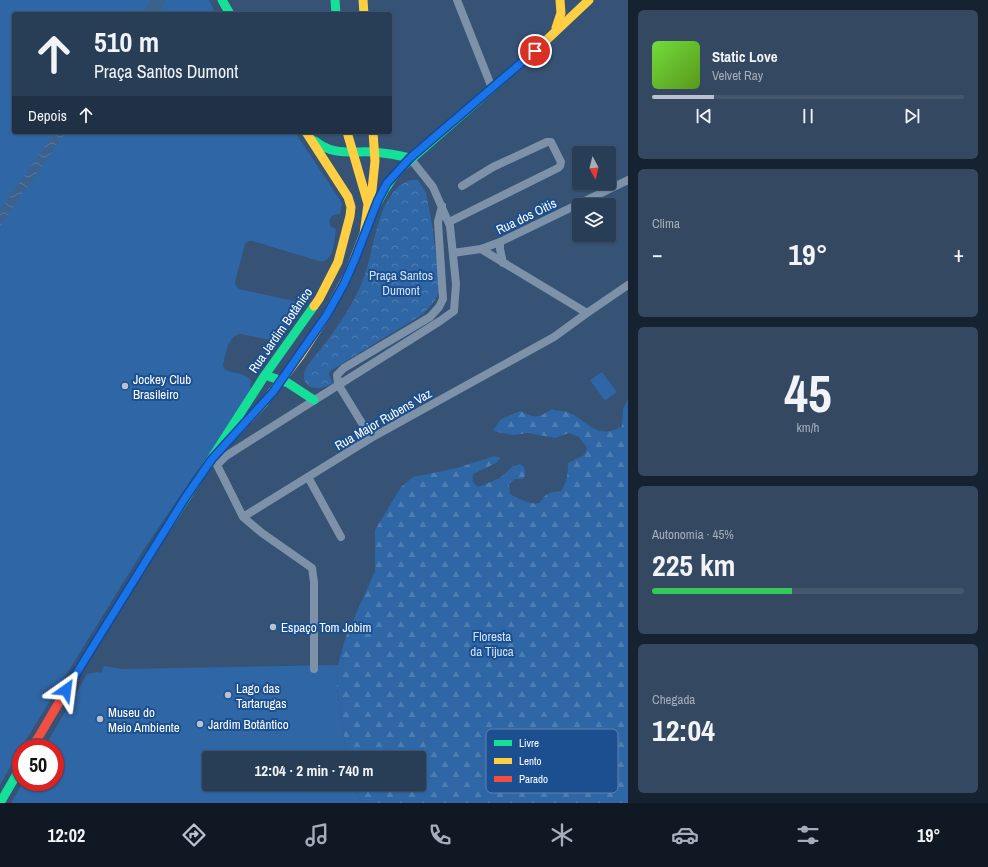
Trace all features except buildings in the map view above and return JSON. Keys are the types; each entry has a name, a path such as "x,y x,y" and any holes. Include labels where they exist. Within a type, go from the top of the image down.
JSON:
{"main road":[{"path":"222,0 229,12"},
{"path":"335,0 336,12"},
{"path":"363,0 364,12"},
{"path":"552,34 560,19 560,0"},
{"path":"365,233 382,191 387,183 410,158 492,88 588,0"},
{"name":"Rua Jardim Botânico","path":"214,462 265,375 319,299 338,262 351,207 348,197 307,134"},
{"path":"308,134 319,146 336,152 375,152 410,158"},
{"path":"348,134 368,204"},
{"name":"Rua Jardim Botânico","path":"37,739 185,498 282,380 307,345 340,291 365,233 368,204 373,183 375,152 373,134"},
{"path":"265,375 282,380 314,400"},
{"path":"0,803 12,782"}],"street":[{"path":"457,0 492,88"},
{"path":"449,222 558,168 561,162 550,142 547,142 493,167 462,186"},
{"path":"314,669 314,582 312,568 262,533 243,517 214,462 226,456 454,311 456,284 454,252 449,222 433,187 410,158"},
{"name":"Rua dos Oitis","path":"454,252 481,249 500,242 628,180"},
{"path":"372,438 338,384 337,375 344,368 430,317 439,307 443,299 438,222 442,206"},
{"path":"500,242 503,263"},
{"path":"481,249 587,313"},
{"name":"Rua Major Rubens Vaz","path":"243,517 372,438 554,337 628,285"},
{"path":"308,476 341,537"}],"green space":[{"name":"Jockey Club Brasileiro","path":"0,0 209,0 215,12 12,12 12,134 296,134 342,203 340,214 333,215 330,218 330,226 336,229 332,253 322,262 252,241 248,241 245,244 235,282 236,286 239,289 294,301 298,304 298,310 277,341 240,334 230,342 226,351 223,365 224,369 248,377 251,380 250,393 144,549 27,739 12,739 12,764 0,785"},
{"name":"Praça Santos Dumont","path":"410,180 418,180 426,193 432,224 440,289 434,302 423,314 330,371 329,374 333,383 319,388 309,386 304,380 305,372 309,364 340,323 358,291 366,271 376,232 385,206 391,195 399,186"},
{"path":"602,372 617,392 605,401 590,380"},
{"name":"Floresta da Tijuca","path":"628,399 628,803 364,803 354,791 426,791 426,751 346,751 337,688 338,665 345,639 375,571 375,530 401,487 413,477 457,468 494,456 501,458 496,463 473,474 473,481 476,486 478,487 500,478 512,467 520,464 525,468 525,475 523,479 515,479 509,484 510,494 521,500 540,503 548,494 561,491 567,478 568,463 584,455 587,448 579,437 569,433 555,438 528,433 514,435 493,430 501,419 520,411 529,415 539,416 552,409 568,412 600,431 606,432 622,426 623,409"},
{"name":"Jardim Botântico","path":"338,665 337,688 346,751 202,751 202,791 354,791 364,803 11,803 18,791 64,791 64,739 49,739 87,674 98,672 101,673 104,666 122,669"}],"water":[{"path":"54,134 65,134 0,226 0,210"}],"waterway":[{"path":"151,12 159,0"}],"traffic: fast":[{"path":"222,0 229,12"},
{"path":"335,0 336,12"},
{"path":"370,219 383,192 401,168 537,49"},
{"path":"315,141 322,146 335,151 377,152 410,158"},
{"path":"159,540 265,375 314,306"},
{"path":"265,375 288,383 314,400"},
{"path":"0,803 12,782"}],"traffic: slow":[{"path":"363,0 364,12"},
{"path":"556,28 561,13 560,0"},
{"path":"537,49 589,0"},
{"path":"307,134 348,197 351,207 338,262 314,306"},
{"path":"348,134 368,204"},
{"path":"228,441 263,404 300,356 326,316 348,275 364,234 368,204 372,190 375,161 373,134"}],"traffic: jam":[{"path":"37,739 159,540"}],"place":[{"name":"Jockey Club Brasileiro","path":"125,386"},
{"name":"Espaço Tom Jobim","path":"273,627"},
{"name":"Lago das Tartarugas","path":"228,695"},
{"name":"Museu do Meio Ambiente","path":"100,719"},
{"name":"Jardim Botântico","path":"200,724"}],"route":[{"path":"66,690 203,471 212,459 273,392 326,316 344,284 378,200 387,183 410,158 535,51"}]}
